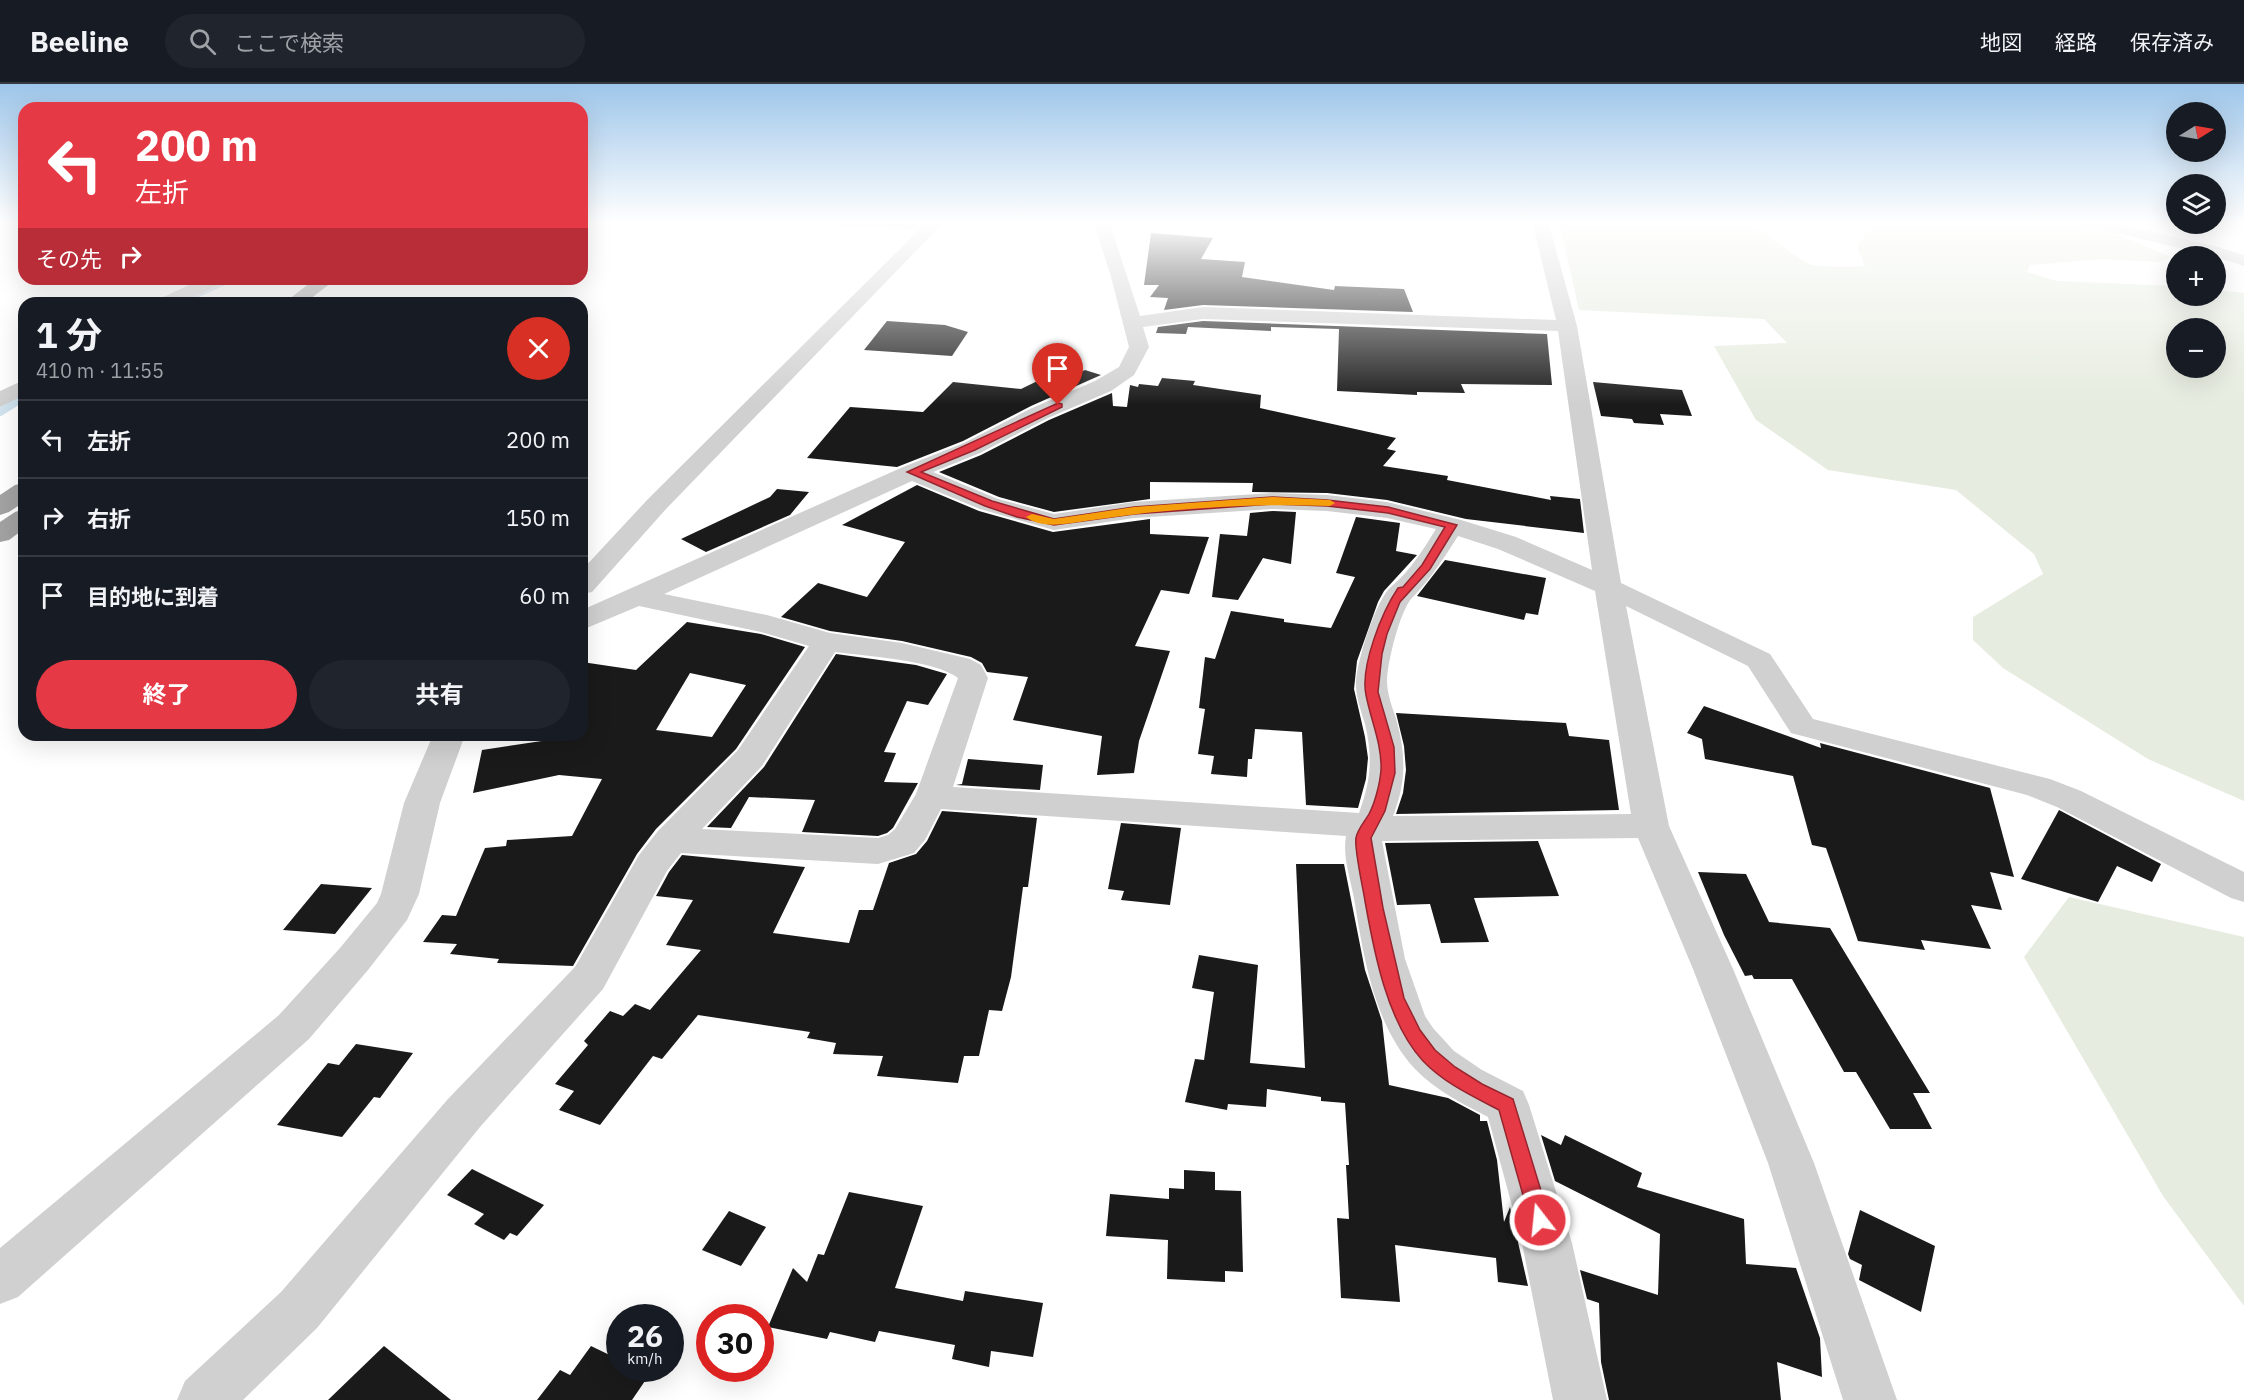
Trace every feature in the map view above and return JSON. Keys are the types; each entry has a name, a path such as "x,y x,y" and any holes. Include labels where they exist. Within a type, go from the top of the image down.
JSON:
{"highway":[{"path":"302,297 318,285"},
{"path":"329,297 346,285"},
{"path":"0,507 18,494"},
{"path":"0,534 18,521"}],"street":[{"path":"588,580 666,496 876,282"},
{"path":"588,618 912,472 972,448 1122,375 1133,363 1139,346 1121,282"},
{"path":"1556,282 1567,326 1608,587 1651,826 1713,969 1791,1162 1870,1400"},
{"path":"178,297 203,285"},
{"path":"1134,323 1203,313 1567,326"},
{"path":"0,400 18,390"},
{"path":"912,472 989,504 1054,522 1134,510 1273,501 1327,503 1388,510 1452,525 1507,543 1608,587 1759,660 1802,726 2038,787 2244,888"},
{"path":"1452,525 1426,566 1394,602 1378,644 1372,692 1387,747 1388,773 1378,811 1363,838 1375,908 1396,998 1413,1034 1429,1055 1448,1072 1476,1090 1507,1105 1547,1243 1580,1400"},
{"path":"636,597 767,624 827,642 902,652 958,665 970,672 973,678 958,716 932,797 924,805 911,835 902,845 878,851 671,840"},
{"path":"204,1400 299,1310 464,1113 589,978 652,864 671,840 750,758 827,642"},
{"path":"0,1280 294,1027 354,959 393,910 400,894 422,802 447,741"},
{"path":"932,797 1062,804 1370,828 1651,826"}],"shaded area":[{"path":"1573,282 2091,282 2166,286 2166,306 2226,306 2226,291 2244,293 2244,801 2148,759 2003,668 1973,640 1973,617 2043,574 2034,554 1956,490 1828,470 1756,420 1714,346 1787,343 1764,319 1579,310"},
{"path":"2069,897 2244,937 2244,1306 2163,1196 2024,957"}],"building":[{"path":"1144,282 1280,282 1334,290 1335,286 1404,289 1413,312 1203,305 1164,310 1168,298 1150,297 1159,285 1144,285"},
{"path":"887,321 945,325 968,332 952,356 864,350"},
{"path":"1203,321 1547,334 1552,385 1461,384 1465,393 1417,392 1417,395 1337,391 1339,329 1271,327 1271,331 1188,327 1186,334 1156,333 1158,327"},
{"path":"1062,369 1077,374 1085,370 1101,375 1031,406 963,441 897,467 807,458 850,407 923,412 953,382 1021,389"},
{"path":"1162,378 1195,381 1193,385 1261,395 1260,408 1396,438 1387,449 1396,451 1383,466 1448,476 1447,480 1551,500 1550,496 1580,499 1584,533 1466,519 1387,500 1327,493 1252,492 1253,483 1150,482 1150,499 1054,512 999,497 939,472 981,455 1049,420 1112,393 1113,406 1127,407 1130,385 1158,386"},
{"path":"1593,382 1682,390 1692,416 1660,414 1664,425 1634,423 1632,419 1601,416"},
{"path":"917,485 979,511 1053,532 1150,519 1150,534 1209,537 1189,594 1161,590 1135,646 1170,651 1139,741 1134,773 1097,775 1102,736 1013,720 1028,677 987,672 982,663 971,657 902,641 830,631 781,617 818,583 867,597 905,542 842,525"},
{"path":"777,489 809,492 790,515 706,552 681,539 770,497"},
{"path":"1296,512 1291,564 1263,558 1238,600 1212,597 1220,534 1247,536 1250,513"},
{"path":"1356,517 1400,523 1396,551 1417,555 1384,591 1357,661 1354,689 1368,758 1366,779 1358,808 1306,805 1302,732 1255,729 1252,759 1248,759 1247,777 1211,774 1214,756 1198,754 1205,709 1199,708 1205,657 1215,659 1231,611 1284,619 1284,622 1331,628 1355,577 1336,573"},
{"path":"1445,560 1546,578 1538,615 1526,613 1524,620 1417,596"},
{"path":"687,622 761,634 805,647 736,749 656,829 637,854 573,966 497,963 499,959 450,954 457,944 423,942 442,915 456,916 485,848 506,846 507,840 572,836 602,779 559,775 473,793 482,750 542,741 588,741 588,663 636,670","holes":["690,673 746,685 712,737 656,730"]},
{"path":"836,654 916,665 947,674 928,705 907,701 884,752 896,753 884,782 918,783 893,828 878,836 802,832 815,800 749,797 731,828 707,827 764,767"},
{"path":"1704,706 1821,748 1820,743 1990,788 2014,877 1990,872 2002,910 1971,905 1991,949 1921,940 1925,950 1858,941 1826,848 1812,845 1793,776 1705,759 1702,739 1687,733"},
{"path":"1396,713 1566,723 1569,736 1609,740 1619,810 1396,814 1403,793 1406,770 1404,746"},
{"path":"968,759 1043,765 1040,790 956,785 962,784"},
{"path":"2059,810 2161,864 2152,882 2117,866 2098,902 2021,879"},
{"path":"942,811 1037,818 1028,887 1023,887 1011,977 1002,1011 989,1010 979,1056 964,1056 958,1083 877,1076 883,1056 833,1054 836,1043 807,1038 810,1032 698,1015 662,1059 653,1056 600,1125 559,1110 574,1091 555,1084 588,1045 584,1041 610,1011 623,1016 635,1004 650,1010 701,950 666,945 693,900 656,896 669,872 682,855 805,867 773,933 849,943 859,910 873,910 889,863 916,854 927,841"},
{"path":"1121,823 1181,828 1170,905 1121,900 1124,891 1108,889"},
{"path":"1538,841 1559,896 1474,898 1489,942 1441,943 1430,904 1397,905 1385,843"},
{"path":"1296,864 1344,864 1365,970 1382,1021 1389,1085 1448,1098 1480,1115 1480,1121 1487,1121 1497,1160 1504,1222 1510,1207 1528,1286 1498,1282 1496,1258 1395,1245 1400,1302 1341,1298 1337,1218 1349,1219 1346,1165 1349,1165 1345,1103 1321,1101 1321,1097 1267,1089 1266,1107 1228,1104 1227,1110 1185,1102 1195,1059 1204,1060 1214,992 1192,988 1199,955 1258,965 1250,1063 1305,1068"},
{"path":"1698,872 1746,874 1769,922 1830,928 1930,1093 1913,1093 1932,1129 1890,1129 1856,1072 1844,1072 1792,979 1754,979 1752,975 1745,976 1724,935"},
{"path":"321,884 372,888 335,934 283,930"},
{"path":"356,1044 413,1053 380,1098 374,1097 342,1137 277,1125 328,1063 339,1065"},
{"path":"1541,1135 1561,1145 1565,1135 1642,1173 1637,1187 1744,1219 1746,1264 1796,1268 1820,1338 1822,1377 1777,1362 1781,1400 1609,1400 1601,1362 1599,1303 1587,1299 1580,1270 1658,1295 1660,1234 1555,1181"},
{"path":"472,1169 544,1205 517,1236 510,1233 504,1240 474,1224 484,1214 447,1195"},
{"path":"1184,1170 1215,1172 1215,1190 1241,1191 1243,1272 1225,1271 1225,1282 1167,1279 1168,1240 1106,1236 1110,1194 1169,1199 1169,1188 1184,1189"},
{"path":"849,1192 923,1206 895,1288 963,1301 965,1291 1043,1303 1033,1357 991,1351 989,1367 952,1359 955,1345 879,1331 875,1342 830,1332 827,1339 774,1328 774,1313 793,1268 807,1282 818,1254 824,1255"},
{"path":"1860,1210 1935,1246 1921,1312 1859,1280 1862,1265 1850,1259 1848,1254"},
{"path":"729,1211 766,1227 741,1266 702,1250"},
{"path":"384,1346 451,1400 328,1400"},
{"path":"591,1346 606,1353 606,1382 644,1382 632,1400 537,1400 560,1370 570,1375"}],"waterway":[{"path":"192,297 218,285"},
{"path":"0,412 18,401"}],"slow traffic":[{"path":"1032,517 1054,522 1134,510 1213,504 1273,501 1330,503"}],"route":[{"path":"1058,405 972,448 912,472 989,504 1054,522 1134,510 1273,501 1327,503 1388,510 1452,525 1426,566 1394,602 1381,634 1376,654 1372,692 1387,747 1388,773 1383,784 1378,811 1363,838 1375,908 1396,998 1413,1034 1429,1055 1448,1072 1476,1090 1507,1105 1540,1220"}]}
